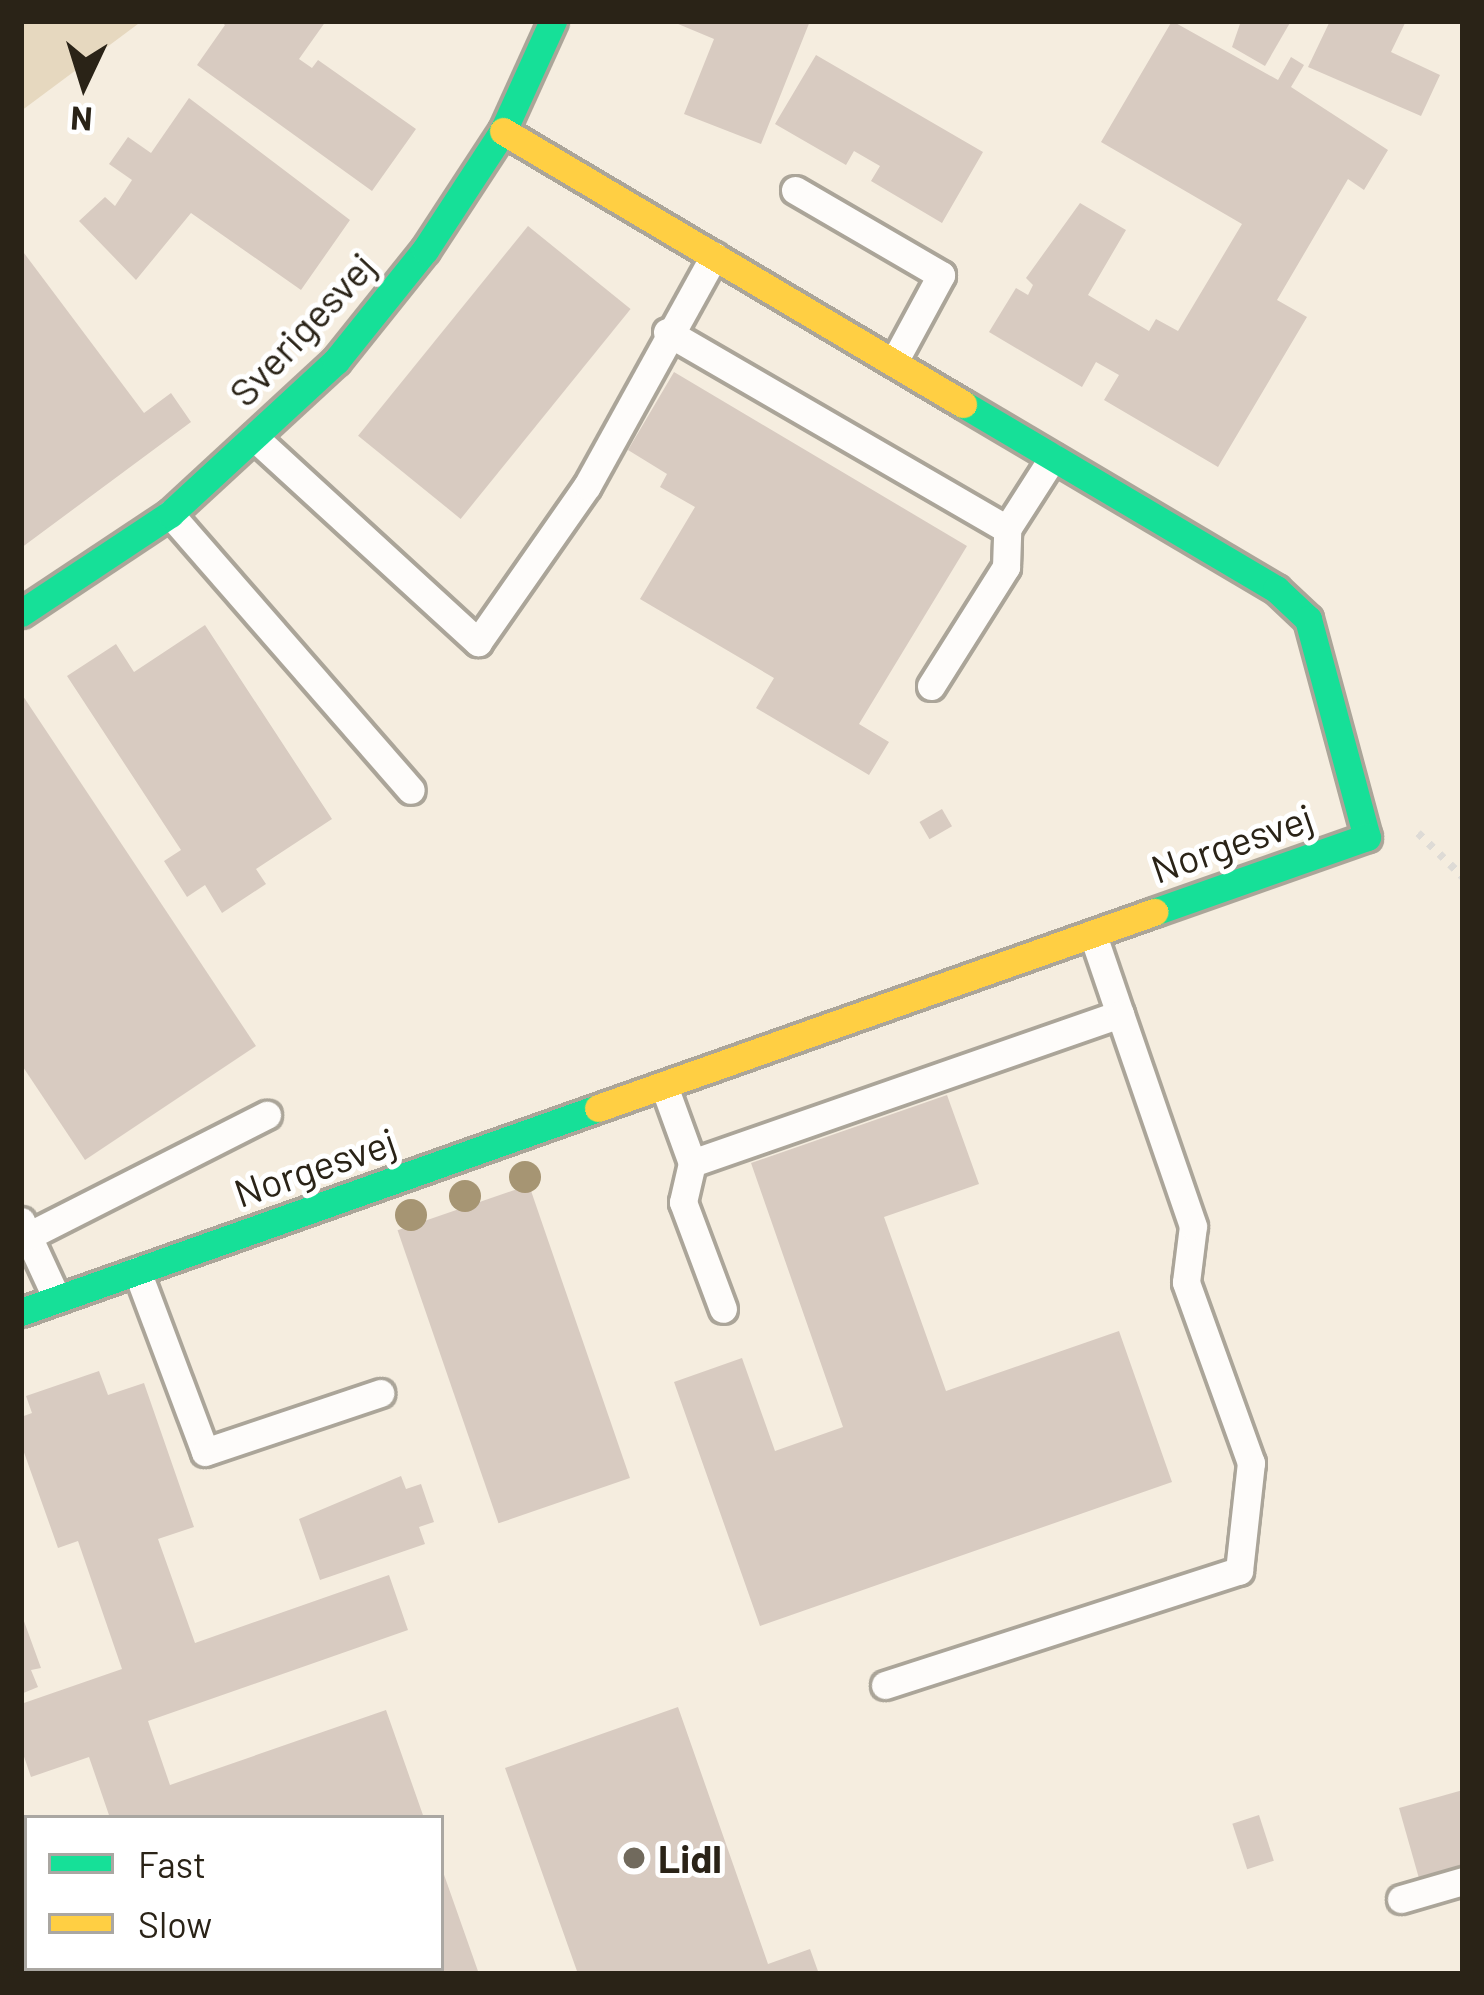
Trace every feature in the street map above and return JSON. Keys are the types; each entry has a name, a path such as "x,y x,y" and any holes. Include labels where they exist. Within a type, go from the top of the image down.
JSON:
{"street":[{"name":"Sverigesvej","path":"21,613 170,514 336,361 425,250 503,131 553,21"},
{"name":"Norgesvej","path":"21,1312 1367,837 1308,619 1276,589 503,131"}],"lane":[{"path":"795,190 941,275 894,362"},
{"path":"254,437 478,642 587,486 667,332 714,256"},
{"path":"667,332 1006,529"},
{"path":"931,686 1006,567 1006,529 1053,457"},
{"path":"170,514 411,790"},
{"path":"885,1684 1238,1571 1251,1463 1186,1282 1193,1226 1092,934"},
{"path":"692,1163 1120,1014"},
{"path":"664,1085 692,1163 683,1202 724,1309"},
{"path":"57,1299 24,1228 267,1115"},
{"path":"137,1271 205,1452 380,1393"},
{"path":"1401,1900 1463,1881"}],"shaded area":[{"path":"21,21 142,21 21,111"}],"building":[{"path":"220,21 326,21 299,59 312,68 318,60 416,129 372,191 197,65 225,25"},
{"path":"671,21 810,21 761,144 684,114 714,39"},
{"path":"1172,21 1278,80 1291,57 1304,65 1291,87 1388,150 1364,190 1348,179 1277,300 1307,317 1218,467 1104,400 1119,375 1096,362 1082,387 989,332 1016,288 1028,295 1033,285 1026,278 1080,203 1126,230 1088,295 1149,331 1156,319 1178,331 1242,224 1101,142"},
{"path":"1241,21 1291,21 1265,66 1232,47"},
{"path":"1330,21 1406,21 1391,52 1440,75 1421,116 1308,67"},
{"path":"816,55 983,152 942,223 871,181 880,166 854,151 846,165 775,124"},
{"path":"189,98 350,220 301,290 191,213 136,280 79,221 105,197 115,206 132,180 109,164 128,137 151,153"},
{"path":"528,226 631,309 461,519 358,436"},
{"path":"21,249 144,413 171,393 191,422 21,548"},
{"path":"674,372 967,546 859,724 889,742 869,775 756,708 774,678 640,599 695,507 660,487 667,474 628,450"},
{"path":"205,625 332,819 256,869 266,884 222,913 205,885 187,897 164,861 181,850 67,676 116,644 134,672"},
{"path":"21,693 256,1046 85,1160 21,1064"},
{"path":"942,809 952,826 929,839 919,822"},
{"path":"947,1095 979,1184 884,1217 946,1391 1119,1331 1172,1482 760,1626 674,1382 742,1358 775,1451 843,1427 751,1163"},
{"path":"529,1185 630,1478 498,1523 398,1230"},
{"path":"99,1371 108,1395 144,1383 194,1527 158,1539 195,1643 389,1575 408,1630 148,1721 170,1785 386,1710 423,1815 109,1815 89,1757 31,1777 21,1748 21,1704 122,1669 78,1541 58,1548 21,1444 21,1417 32,1413 26,1396"},
{"path":"401,1476 406,1489 421,1484 434,1522 419,1527 425,1544 320,1580 299,1519"},
{"path":"21,1613 41,1668 31,1670 38,1687 21,1694"},
{"name":"Lidl","path":"678,1707 768,1964 810,1949 819,1974 578,1974 505,1768"},
{"path":"1463,1790 1463,1870 1420,1882 1399,1808"},
{"path":"1259,1815 1274,1861 1247,1869 1232,1824"},
{"path":"444,1875 479,1974 328,1974 444,1971"},
{"path":"24,1950 24,1971 168,1974 21,1974"}],"traffic: fast":[{"path":"21,613 170,514 336,361 425,250 503,131 553,21"},
{"path":"963,404 1276,589 1308,619 1367,837 1154,912"},
{"path":"21,1312 598,1108"}],"traffic: slow":[{"path":"503,131 963,404"},
{"path":"598,1108 1154,912"}],"place":[{"name":"Lidl","path":"634,1858"}]}
